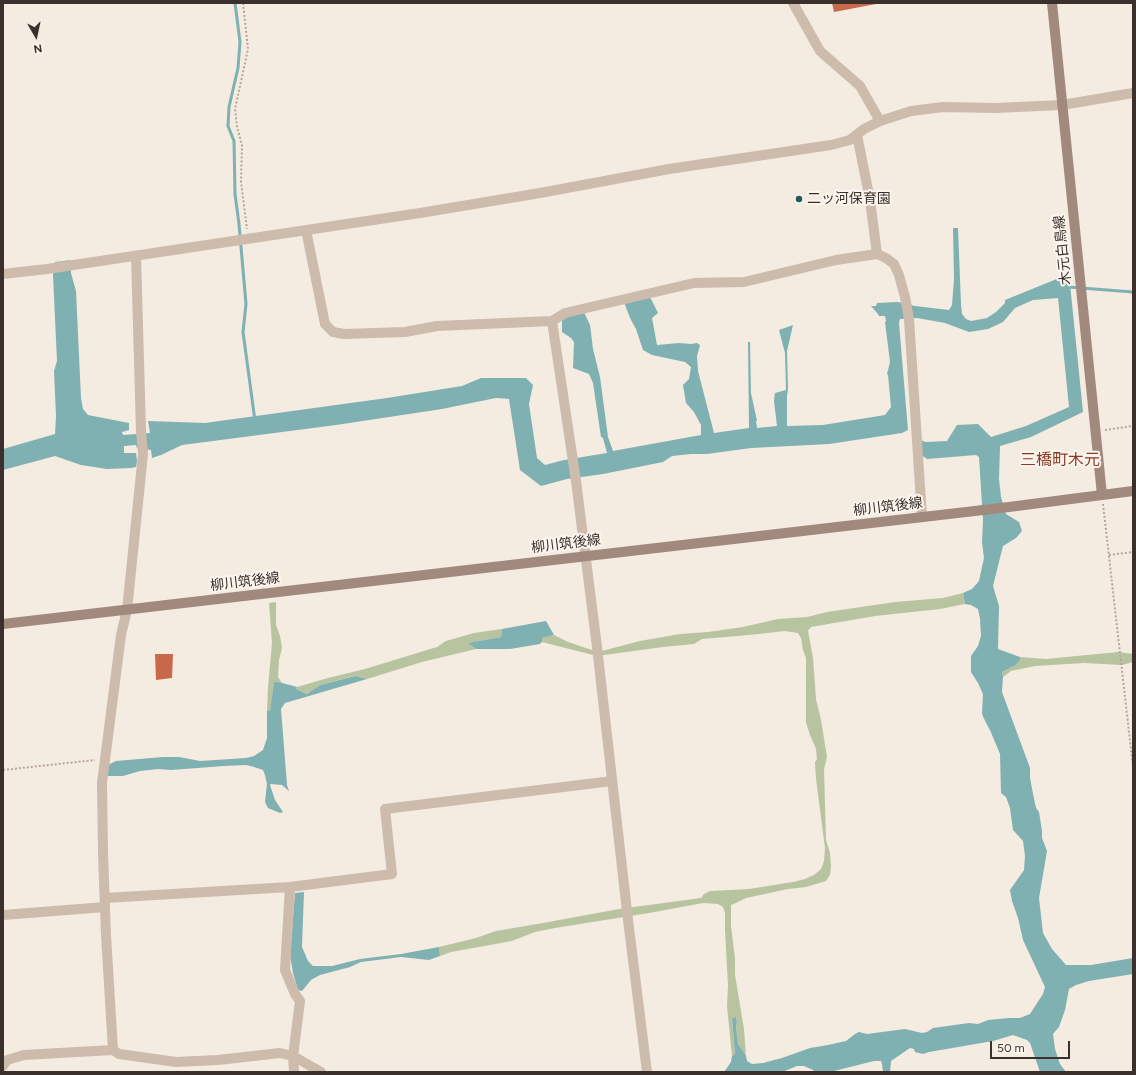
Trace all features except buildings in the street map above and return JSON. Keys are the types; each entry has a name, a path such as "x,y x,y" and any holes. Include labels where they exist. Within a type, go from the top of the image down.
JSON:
{"main road":[{"name":"木元白鳥線","path":"1052,3 1102,495"},
{"name":"柳川筑後線","path":"3,624 1009,507 1133,491"}],"street":[{"path":"793,3 820,51 860,86 879,121"},
{"path":"3,274 136,256 450,208 669,169 831,145 850,140 860,132 879,121 911,111 943,107 995,108 1062,105 1133,93"},
{"path":"860,132 877,254"},
{"path":"306,230 325,324 333,332 344,334 405,332 437,326 552,321 565,313 694,282 744,282 836,260 877,254 886,258 894,264 905,297 909,319 922,517"},
{"path":"113,1050 102,853 102,783 121,635 127,610 143,454 136,256"},
{"path":"552,321 576,481 597,647 647,1072"},
{"path":"3,915 105,902 290,887 392,874 385,809 612,781"},
{"path":"290,887 285,970 295,994 300,1001 293,1056 294,1072"},
{"path":"3,1066 7,1060 24,1055 113,1050 119,1054 176,1062 218,1060 280,1052 293,1056 321,1072"}],"path":[{"path":"242,3 248,49 235,109 236,127 242,145 241,182 248,238"},
{"path":"1096,431 1133,426"},
{"path":"1102,495 1133,767"},
{"path":"1109,555 1133,552"},
{"path":"3,770 105,762"}],"green space":[{"path":"963,593 965,604 940,609 875,616 811,627 808,631 813,658 816,699 827,757 824,769 826,840 830,853 830,875 826,881 806,887 788,889 746,898 731,905 735,975 744,1029 746,1056 738,1044 736,1017 732,1018 735,1054 732,1056 727,1006 728,986 725,913 723,907 718,904 703,903 555,928 535,932 512,941 451,952 440,956 439,947 476,938 496,931 619,909 701,898 704,894 710,891 749,889 793,882 814,875 821,869 824,861 825,848 816,779 816,749 806,722 806,658 801,638 798,633 785,631 702,639 694,644 597,656 542,642 542,638 554,635 568,642 598,652 640,641 680,634 743,627 778,619 807,617 827,612 895,602 943,598"},
{"path":"276,602 276,625 282,648 279,660 278,677 282,683 274,683 270,712 267,711 272,643 269,603"},
{"path":"502,629 501,637 469,643 476,649 422,662 367,679 354,676 320,685 307,694 296,689 297,687 365,669 437,647 446,641 474,633"},
{"path":"1118,652 1133,654 1133,662 1122,665 1084,663 1035,666 1011,671 1003,677 1002,672 1016,665 1020,660 1020,657 1046,659"}],"water":[{"path":"953,228 958,228 962,314 966,319 971,321 987,318 1005,303 1005,300 1069,274 1083,412 1031,437 1000,446 999,479 1001,497 1006,514 1019,522 1022,531 1016,538 1003,546 993,586 999,606 998,649 1020,657 1020,660 1016,665 1002,672 1002,692 1030,768 1030,778 1036,808 1039,812 1042,838 1047,851 1039,898 1043,933 1052,949 1066,965 1091,965 1133,958 1133,974 1089,981 1069,989 1065,1010 1059,1027 1053,1034 1055,1049 1060,1064 1066,1072 1040,1072 1030,1043 1027,1040 1013,1035 993,1041 923,1054 915,1052 914,1049 910,1048 891,1061 890,1072 883,1072 881,1061 874,1061 834,1072 814,1072 813,1070 804,1066 797,1066 782,1072 724,1072 731,1062 732,1056 735,1054 732,1018 736,1017 738,1044 746,1056 747,1061 752,1064 782,1058 810,1048 846,1041 859,1032 867,1034 905,1029 922,1033 933,1028 969,1023 978,1024 988,1020 1020,1018 1030,1014 1043,994 1045,987 1023,940 1010,890 1024,870 1025,856 1023,841 1013,830 1010,808 1006,797 1001,793 1000,754 982,714 983,694 971,672 971,656 978,646 981,636 980,619 978,609 971,605 965,604 963,593 972,589 979,581 984,558 982,542 983,520 979,457 976,455 927,459 920,454 921,440 925,442 947,441 957,425 978,424 991,437 1026,426 1069,407 1058,298 1033,300 1015,308 1003,322 988,329 969,332 945,323 917,318 900,319 899,323 908,430 902,433 829,444 751,448 707,454 672,456 663,462 603,474 567,479 541,486 520,470 509,399 496,398 442,409 336,425 182,445 152,458 151,450 137,448 136,445 124,446 124,453 136,453 136,467 131,468 107,469 81,465 55,456 3,470 3,449 55,434 56,416 54,371 57,361 53,275 55,262 71,260 71,273 76,291 81,398 83,409 88,415 129,423 129,430 122,432 123,435 150,433 148,421 205,423 462,386 481,378 526,378 533,385 529,404 537,458 545,465 564,460 607,453 603,438 601,437 593,383 589,374 573,368 574,342 562,332 562,319 584,312 590,325 593,349 600,377 608,437 613,451 701,435 701,425 694,412 686,403 683,385 689,379 691,367 685,362 652,355 643,350 636,329 624,302 650,297 658,313 652,318 657,345 697,343 700,345 697,356 698,371 714,433 749,428 748,342 750,342 751,393 757,428 777,426 774,401 775,393 786,390 785,353 779,330 793,325 787,351 787,426 823,425 885,415 891,407 887,374 890,362 886,321 885,316 879,316 871,306 876,306 877,303 898,302 915,306 949,310 952,305 954,279"},
{"path":"546,621 554,635 542,638 542,642 540,644 510,649 476,649 468,643 501,637 502,629"},
{"path":"355,676 367,679 285,703 281,709 287,785 289,791 282,785 270,785 275,800 283,812 280,813 268,808 265,802 267,784 263,770 246,765 171,770 158,769 140,771 123,776 105,776 106,766 116,761 179,757 200,761 246,758 254,756 263,750 267,738 267,711 270,711 274,682 297,687 296,689 307,694 320,685"},
{"path":"304,892 302,947 308,961 313,966 332,966 360,959 401,954 439,947 440,956 429,960 401,957 361,962 350,967 320,975 311,980 302,991 298,990 290,955 295,893"}],"waterway":[{"path":"235,3 240,42 238,68 229,107 228,126 234,141 235,194 246,304 243,332 255,421"},
{"path":"1068,287 1133,292"}],"place":[{"name":"二ッ河保育園","path":"799,199"}],"district":[{"name":"三橋町木元","path":"1060,460"}]}
